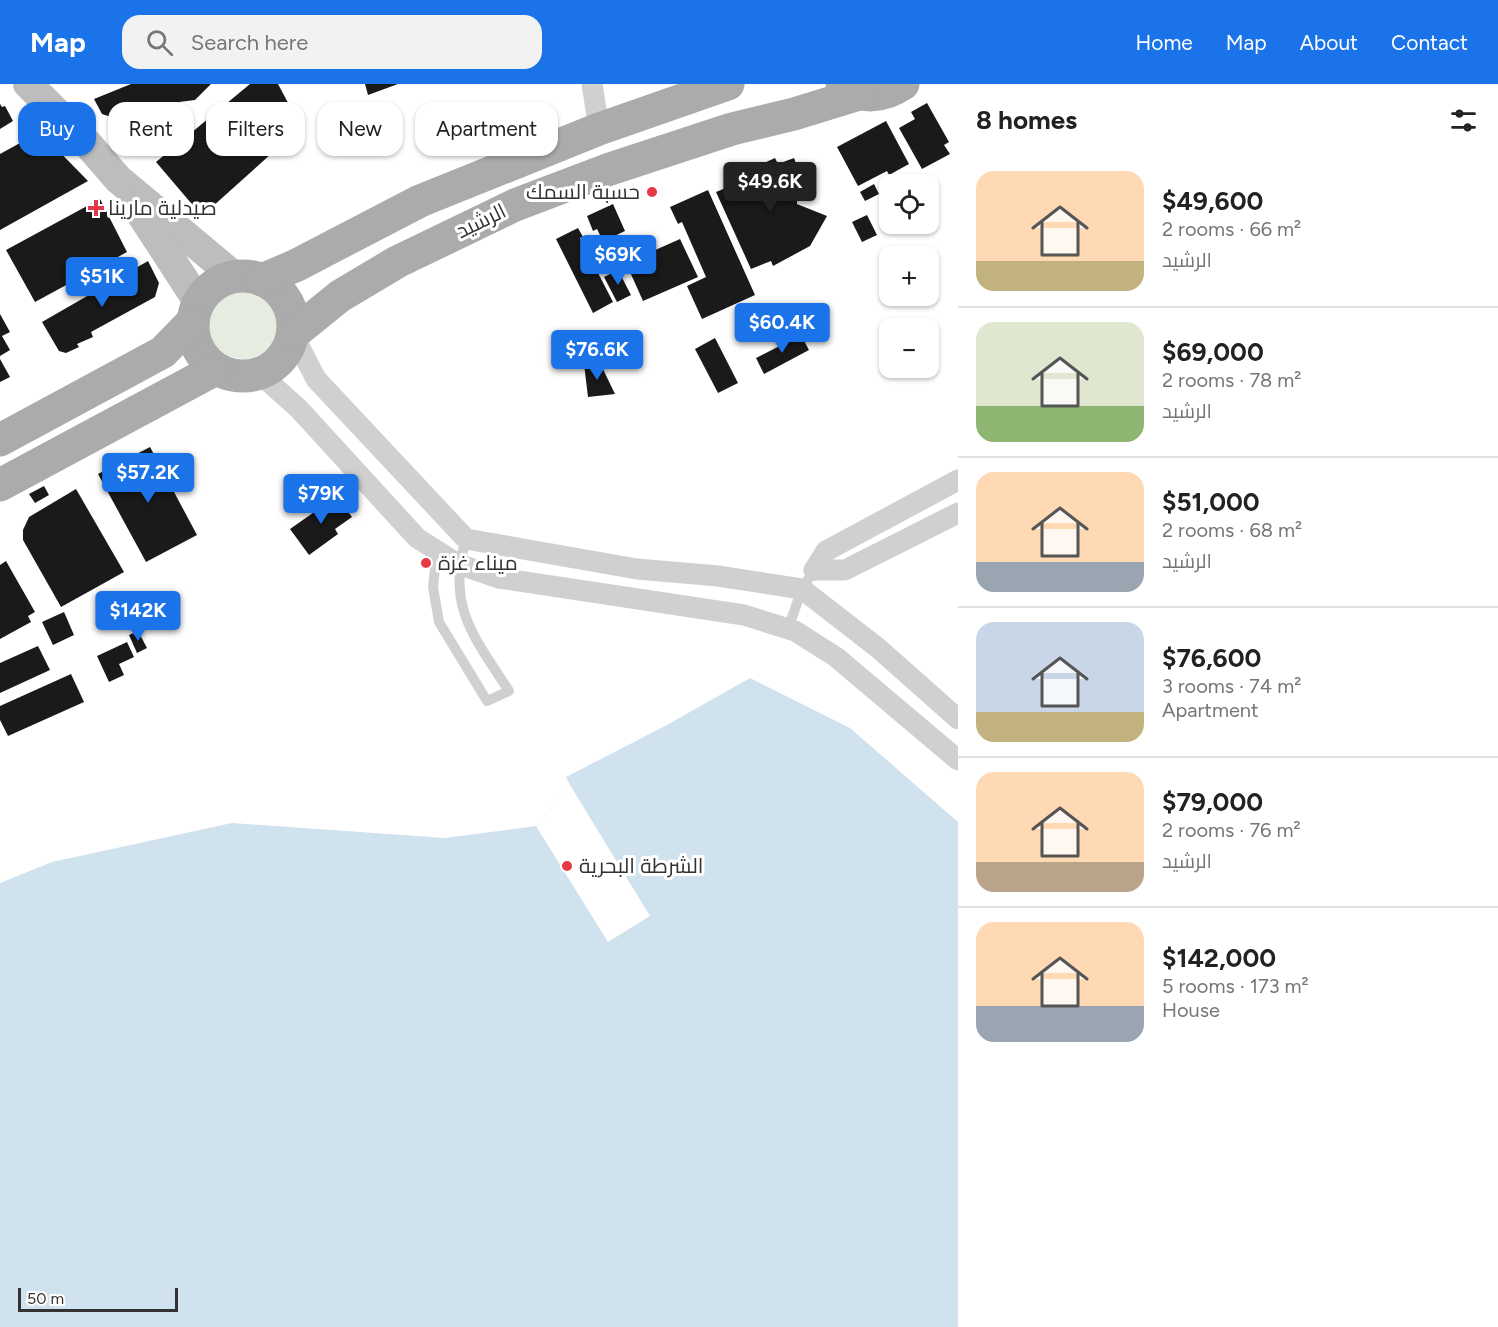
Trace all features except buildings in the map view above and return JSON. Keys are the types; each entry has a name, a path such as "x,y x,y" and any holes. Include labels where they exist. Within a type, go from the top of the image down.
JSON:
{"main road":[{"name":"الرشيد","path":"248,278 297,265 420,201 599,129 728,84"},
{"name":"الرشيد","path":"293,334 340,296 397,262 515,204 609,169 732,129 794,114 851,89 874,95 889,93 903,84"},
{"path":"0,440 163,352 196,312 210,288 248,278 283,296 290,308 293,334 282,358 273,367 260,374 245,377 230,375 216,369 205,359 197,346 196,312"},
{"path":"0,486 216,369"}],"street":[{"path":"28,84 86,142 118,179 196,312"},
{"path":"592,84 599,129"},
{"path":"118,179 248,278"},
{"path":"293,334 316,379 465,538 637,569 718,576 802,589 878,648 958,719"},
{"path":"260,374 299,409 417,538 458,564 499,578 744,615 788,629 836,657 958,760"},
{"path":"814,570 826,551 958,480"},
{"path":"814,570 845,570 958,513"}],"lane":[{"path":"437,551 433,587 439,622 487,701 509,691 469,628 458,594 458,564 465,538"},
{"path":"788,629 802,589 814,570"}],"shaded area":[{"path":"243,289 256,292 268,299 275,311 278,324 275,337 268,349 256,356 243,359 230,356 218,349 211,337 208,324 211,311 218,299 230,292"}],"water":[{"path":"750,678 850,728 958,822 958,1327 0,1327 0,883 52,862 232,823 445,838 536,826 570,785 566,777 665,726"}],"pier":[{"path":"570,785 650,916 608,942 536,826"}],"place":[{"name":"حسبة السمك","path":"652,192"},
{"name":"صيدلية مارينا","path":"96,208"},
{"name":"ميناء غزة","path":"426,563"},
{"name":"الشرطة البحرية","path":"567,866"}]}
